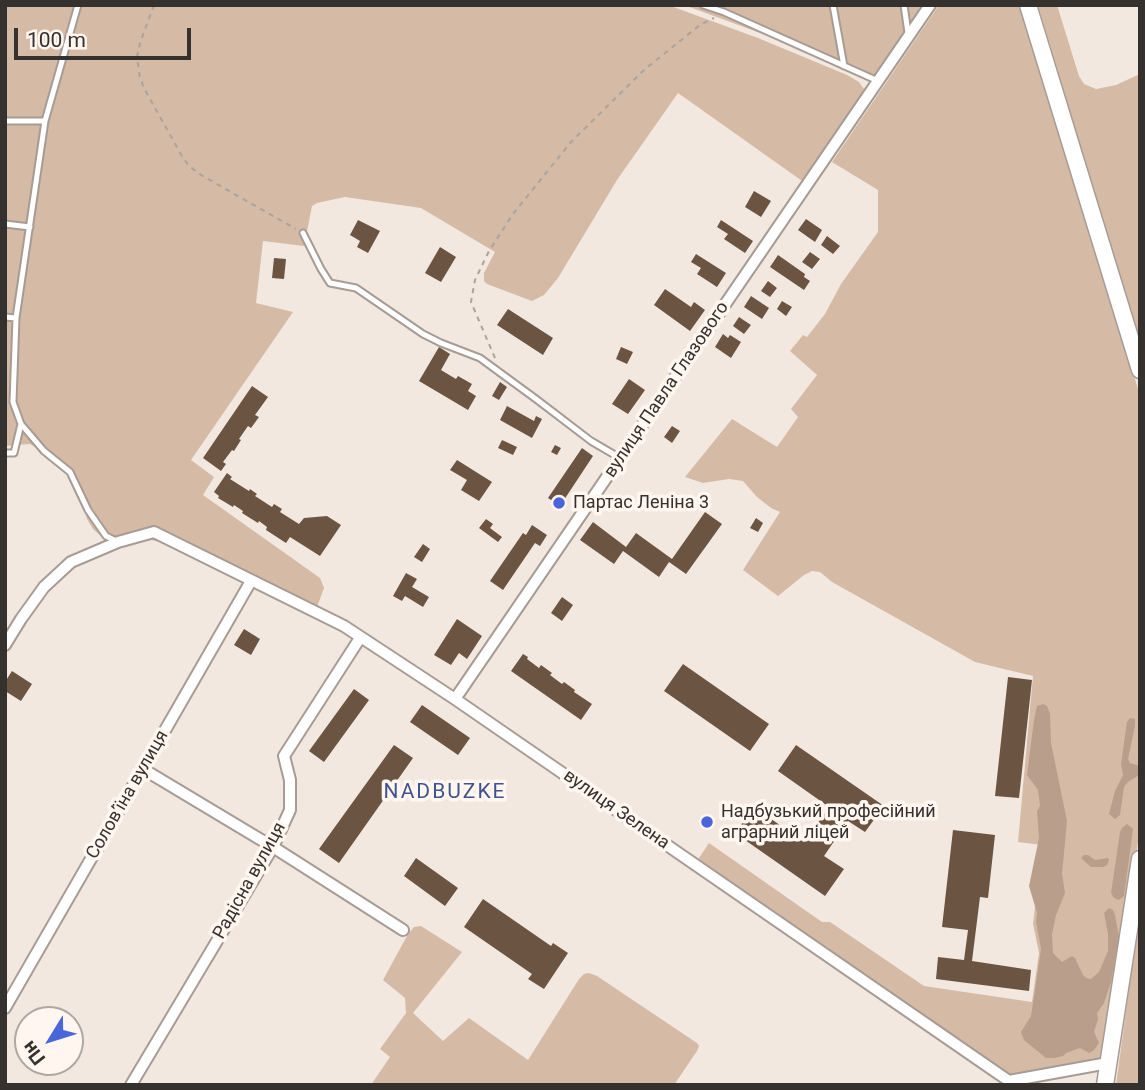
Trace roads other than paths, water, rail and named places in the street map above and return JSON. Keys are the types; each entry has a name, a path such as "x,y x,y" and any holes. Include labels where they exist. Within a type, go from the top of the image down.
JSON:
{"main road":[{"path":"1028,5 1140,370"},
{"path":"1105,1085 1140,859"}],"street":[{"name":"вулиця Павла Глазового","path":"455,699 930,5"},
{"name":"вулиця Зелена","path":"5,645 44,587 71,562 118,542 154,533 344,626 455,699 1009,1081 1108,1063"},
{"name":"Соловʼїна вулиця","path":"5,1009 251,581"},
{"name":"Радісна вулиця","path":"131,1085 273,847 289,810 290,780 284,756 360,638"},
{"path":"143,769 273,847 403,930"}],"lane":[{"path":"78,5 45,121 16,318 13,402 21,424 44,451 70,472 88,510 106,536 118,542"},
{"path":"703,5 878,81"},
{"path":"833,5 845,66"},
{"path":"904,5 908,37"},
{"path":"5,121 45,121"},
{"path":"5,224 30,227"},
{"path":"303,233 330,283 356,288 423,334 480,358 591,441 620,458"},
{"path":"5,317 16,318"},
{"path":"5,453 14,453 21,424"}],"place":[{"name":"Партас Леніна 3","path":"559,503"},
{"name":"Надбузький професійний аграрний ліцей","path":"707,822"}],"district":[{"name":"NADBUZKE","path":"445,793"}]}
